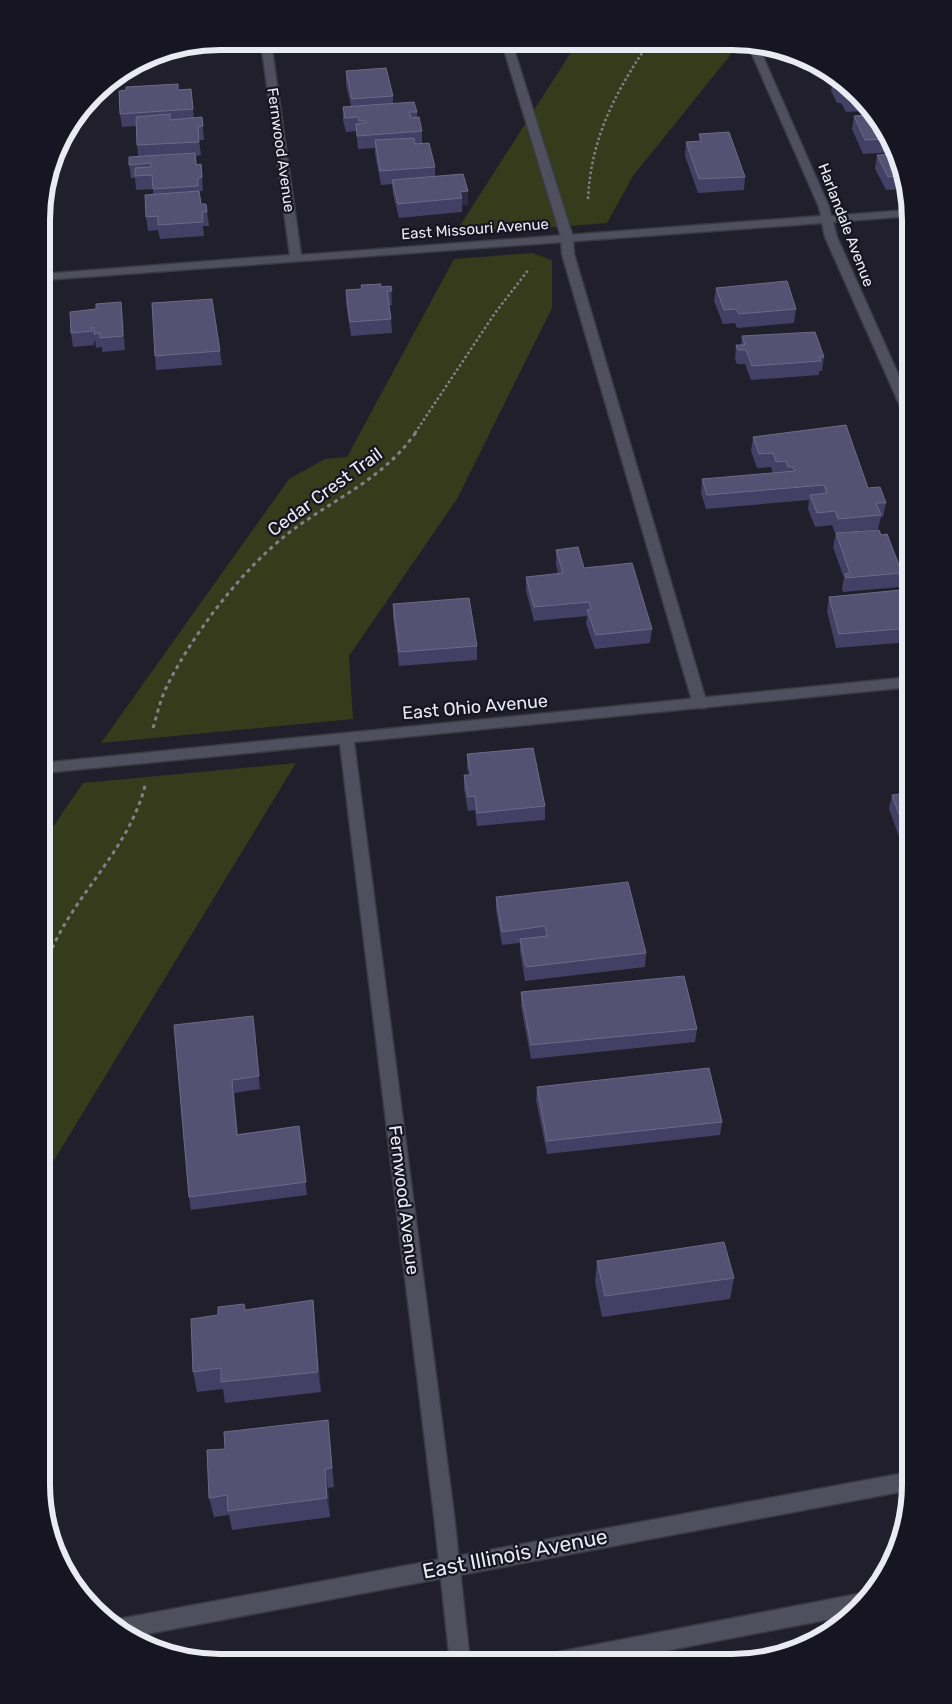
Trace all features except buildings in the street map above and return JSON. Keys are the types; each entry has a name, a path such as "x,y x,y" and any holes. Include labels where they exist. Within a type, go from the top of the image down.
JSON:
{"street":[{"name":"Fernwood Avenue","path":"267,50 296,258"},
{"path":"509,50 567,237 568,254 700,704"},
{"name":"Harlandale Avenue","path":"756,51 824,207 831,237 902,397"},
{"name":"East Missouri Avenue","path":"50,276 902,214"},
{"name":"East Ohio Avenue","path":"50,767 902,683"},
{"name":"Fernwood Avenue","path":"346,738 450,1566 459,1654"},
{"name":"East Illinois Avenue","path":"129,1627 902,1482"},
{"path":"599,1654 850,1605"}],"path":[{"path":"589,207 588,197 593,148 602,122 644,50"},
{"name":"Cedar Crest Trail","path":"152,731 165,690 184,656 224,599 263,556 290,532 364,484 392,461 409,442 495,312 530,268"},
{"path":"50,954 66,922 127,831 142,804 146,781"}],"green space":[{"path":"573,50 731,50 732,53 633,176 607,223 454,235"},
{"path":"532,253 552,260 552,308 457,499 349,656 353,719 101,743 289,479 325,459 347,457 454,259"},
{"path":"296,763 50,1167 50,831 83,783"}]}
